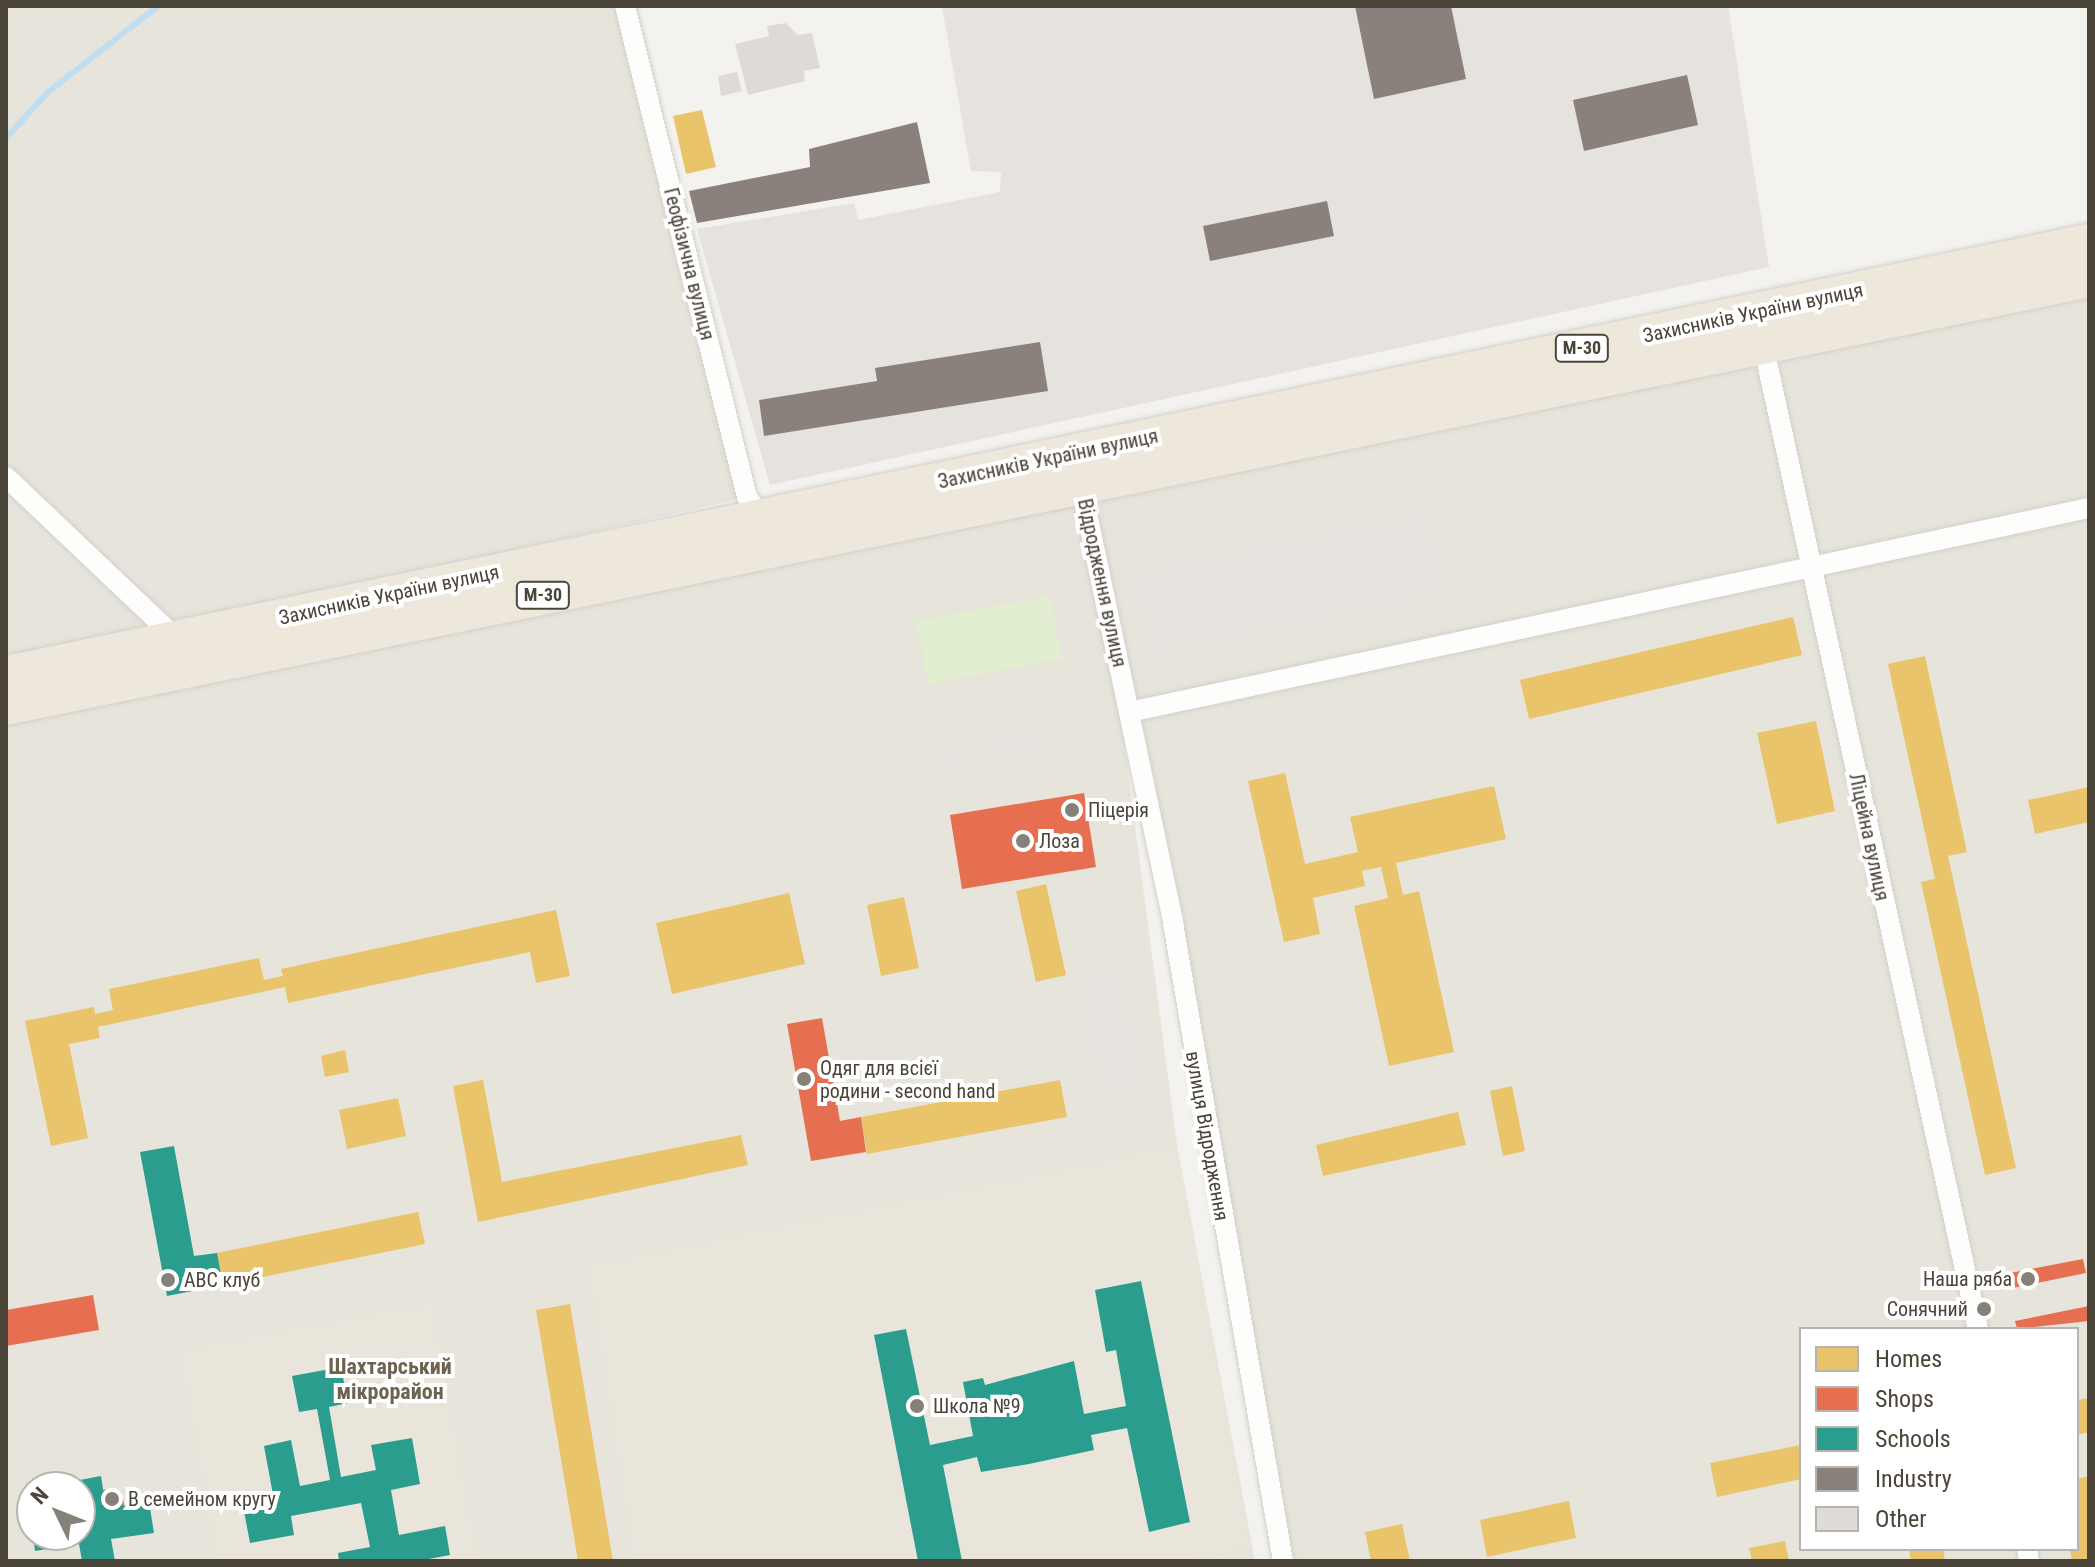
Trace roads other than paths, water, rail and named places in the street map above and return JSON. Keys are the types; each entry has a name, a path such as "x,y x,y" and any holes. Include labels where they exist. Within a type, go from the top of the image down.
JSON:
{"highway":[{"name":"Захисників України вулиця","path":"6,706 2089,243"},
{"name":"Захисників України вулиця","path":"6,675 762,518 1078,468 1763,344 2089,278"}],"street":[{"name":"Геофізична вулиця","path":"625,6 747,497 762,518"},
{"name":"Ліцейна вулиця","path":"1763,344 1978,1327"},
{"name":"Відродження вулиця","path":"1078,468 1129,712"},
{"path":"6,477 177,639"},
{"path":"1129,712 1810,570 2089,508"},
{"name":"вулиця Відродження","path":"1129,712 1173,923 1283,1561"}],"waterway":[{"path":"6,138 48,92 158,6"}],"place":[{"name":"Піцерія","path":"1072,810"},
{"name":"Лоза","path":"1023,841"},
{"name":"Одяг для всієї родини - second hand","path":"804,1079"},
{"name":"Наша ряба","path":"2028,1279"},
{"name":"ABC клуб","path":"168,1280"},
{"name":"Сонячний","path":"1984,1309"},
{"name":"Школа №9","path":"917,1406"},
{"name":"В семейном кругу","path":"112,1499"}],"district":[{"name":"Шахтарський мікрорайон","path":"390,1378"}]}
